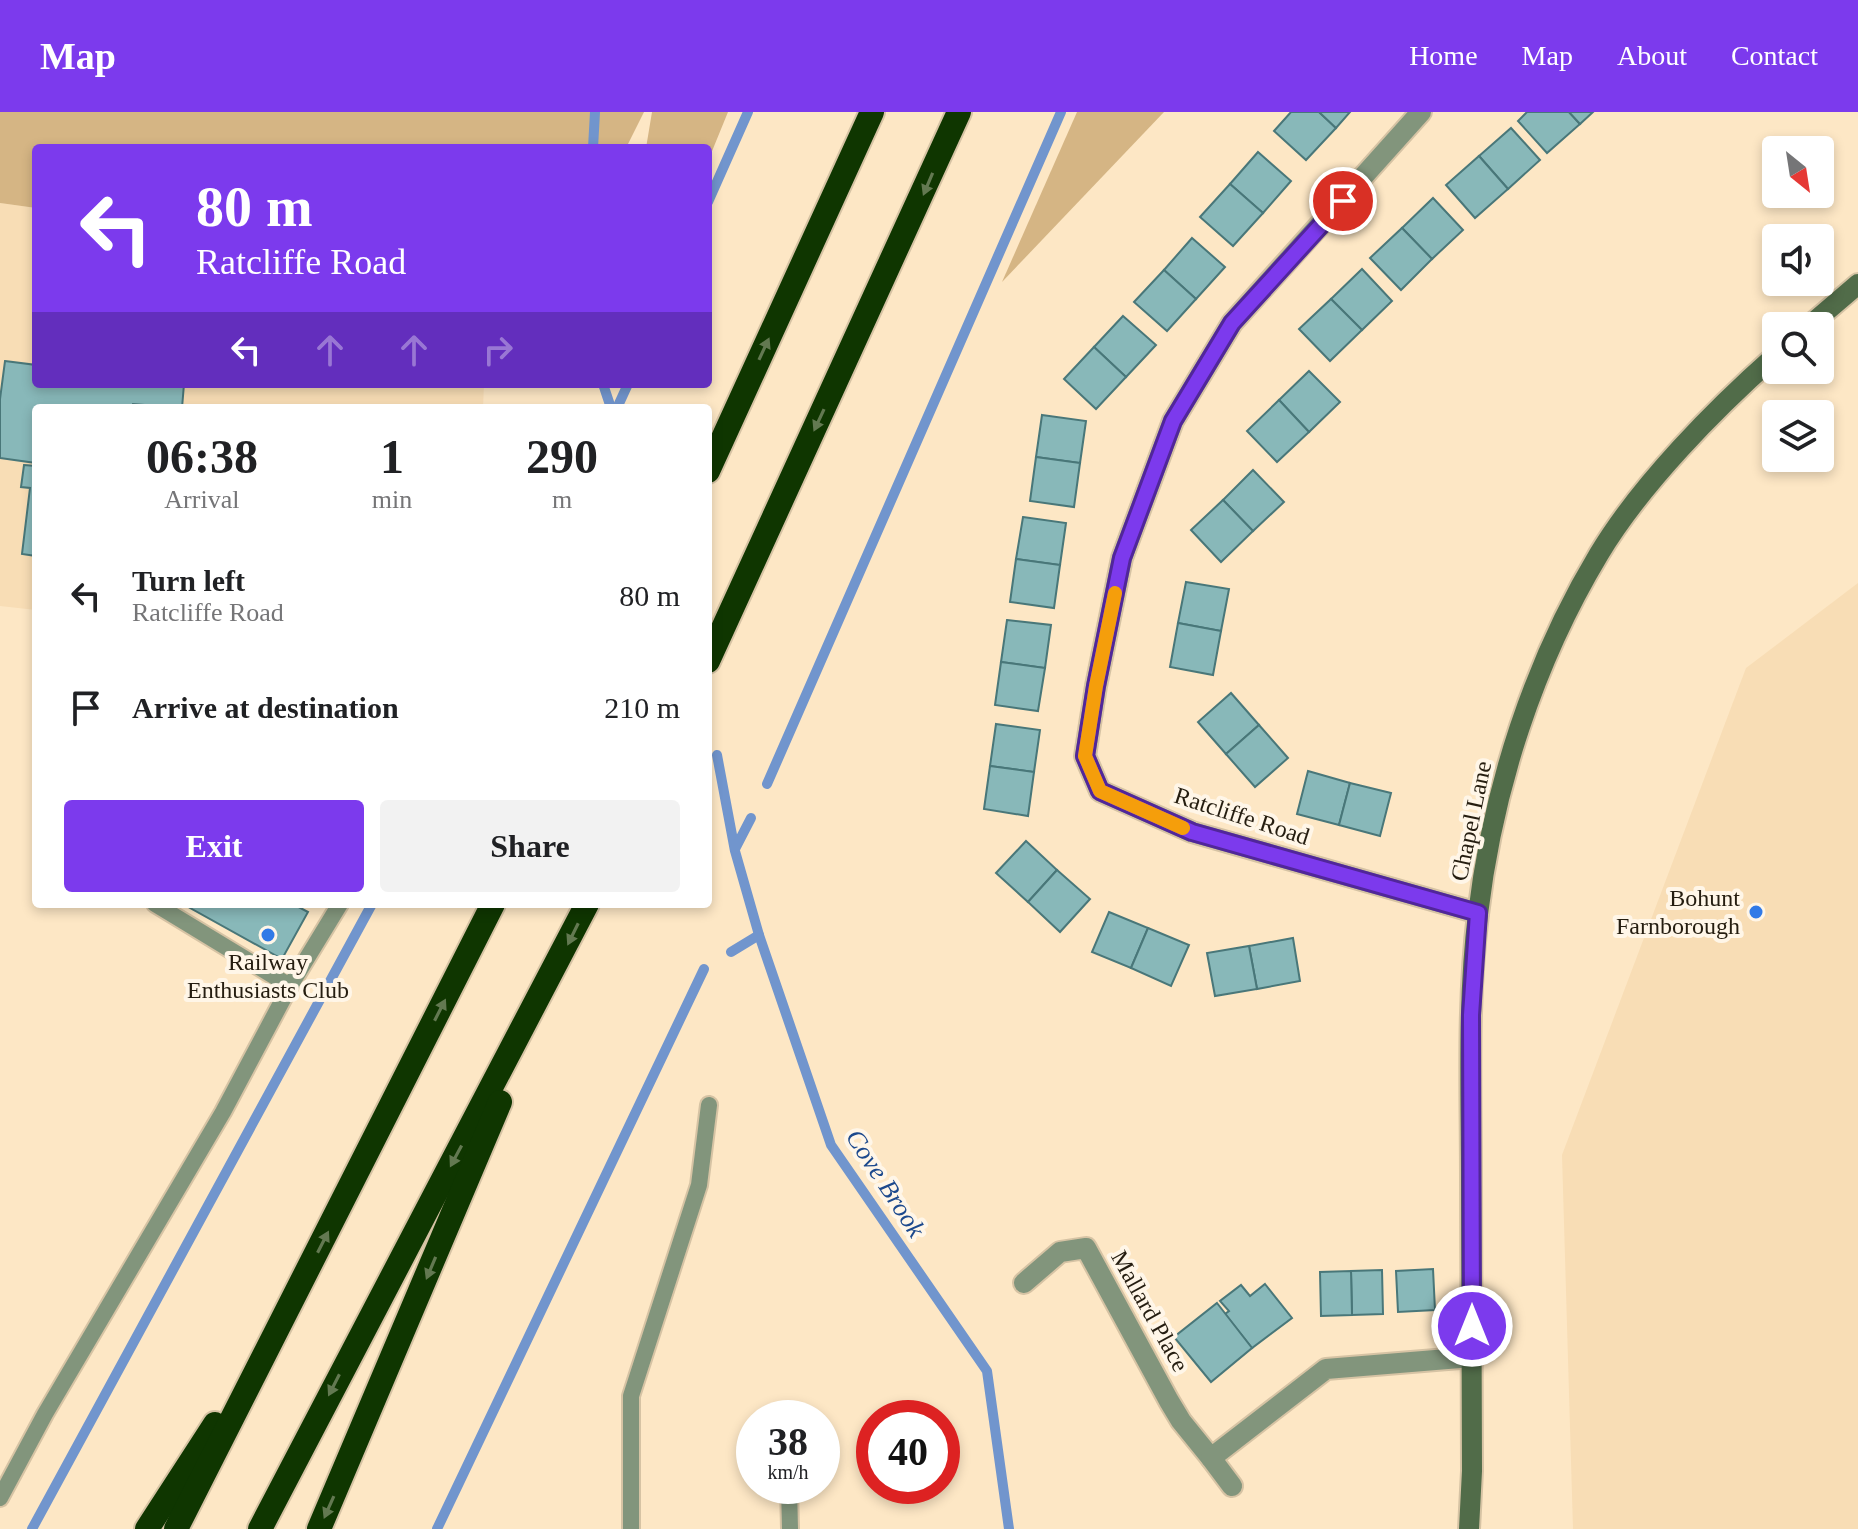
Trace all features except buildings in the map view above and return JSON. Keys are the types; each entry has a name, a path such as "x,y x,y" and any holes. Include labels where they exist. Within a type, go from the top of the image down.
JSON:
{"highway":[{"path":"712,462 872,112"},
{"path":"712,654 959,112"},
{"path":"176,1529 491,908"},
{"path":"260,1529 585,908"},
{"path":"319,1529 558,963"},
{"path":"147,1529 288,1312"}],"street":[{"name":"Ratcliffe Road","path":"1421,112 1232,323 1173,421 1122,558 1085,756 1100,791 1192,832 1478,913"},
{"path":"1825,312 1858,284"},
{"name":"Chapel Lane","path":"1469,1529 1472,1471 1471,1015 1478,913 1495,811 1521,724 1556,634 1600,552 1644,493 1698,431 1762,369"},
{"name":"Mallard Place","path":"1024,1283 1060,1252 1086,1248 1181,1421 1211,1458"},
{"path":"1232,1486 1211,1458 1326,1369 1472,1357"}],"lane":[{"path":"162,908 290,986"},
{"path":"0,1498 45,1414 223,1112 290,986 338,908"},
{"path":"631,1529 631,1396 699,1185 709,1105"},
{"path":"789,1504 790,1529"}],"shaded area":[{"path":"0,112 644,112 628,144 32,144 32,207 0,203"},
{"path":"652,112 728,112 712,151 712,144 647,144"},
{"path":"1077,112 1164,112 1002,282"},
{"path":"0,203 32,207 32,388 484,388 483,404 32,404 32,610 0,606"},
{"name":"Bohunt Farnborough","path":"1858,583 1858,1529 1573,1529 1562,1155 1746,668"}],"waterway":[{"name":"Cove Brook","path":"593,144 595,112"},
{"path":"712,193 748,112"},
{"path":"767,784 1061,112"},
{"name":"Cove Brook","path":"604,388 610,404"},
{"path":"619,404 626,388"},
{"name":"Cove Brook","path":"717,755 735,851 759,935 831,1145 987,1371 1009,1529"},
{"path":"735,849 751,818"},
{"path":"32,1529 370,908"},
{"path":"731,952 759,935"},
{"path":"437,1529 704,969"}],"slow traffic":[{"path":"1115,593 1085,756 1100,791 1183,828"}],"place":[{"name":"Bohunt Farnborough","path":"1756,912"},
{"name":"Railway Enthusiasts Club","path":"268,935"}],"route":[{"path":"1343,201 1232,323 1173,421 1122,558 1085,756 1100,791 1192,832 1478,913 1471,1015 1472,1326"}]}
